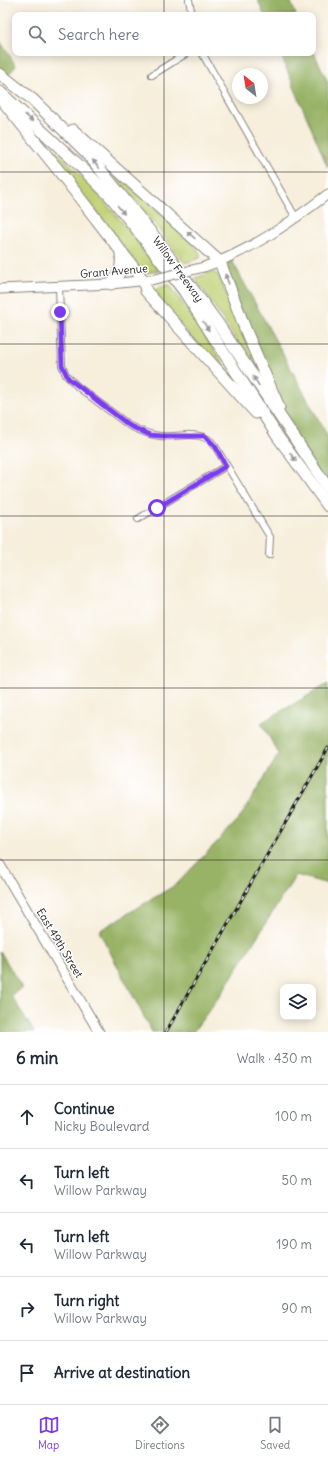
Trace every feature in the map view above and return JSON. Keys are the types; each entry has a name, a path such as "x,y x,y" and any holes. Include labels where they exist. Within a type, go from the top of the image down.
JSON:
{"highway":[{"name":"Willow Freeway","path":"0,74 32,99 88,153 157,240 219,325 292,437 328,488"},
{"name":"Willow Freeway","path":"0,92 111,197 184,291 278,437 328,506"},
{"path":"0,98 59,171 121,253 147,281 146,292 278,437"},
{"path":"32,99 88,142 220,262 246,331 292,437"},
{"path":"111,284 119,276 122,269 121,253"}],"street":[{"path":"189,0 191,12"},
{"path":"152,75 182,56"},
{"path":"204,56 296,218"},
{"name":"Grant Avenue","path":"0,289 59,287 147,281 204,267 220,262 256,244 296,218 328,194"},
{"path":"59,287 62,365 71,381 130,426 141,432 161,436 205,436 215,446 270,537 270,555"},
{"path":"138,519 226,466"},
{"name":"East 49th Street","path":"0,865 100,1032"}],"green space":[{"path":"258,0 290,0 295,12 263,12"},
{"path":"0,41 16,66 5,78 0,74"},
{"path":"281,56 315,56 328,82 328,168"},
{"path":"39,137 42,137 89,184 132,235 159,271 144,273"},
{"path":"109,167 192,243 200,254 200,258 185,263 136,201 108,169"},
{"path":"230,257 328,437 328,488 293,437 220,262"},
{"path":"213,272 217,274 220,279 257,367 256,369 195,278"},
{"path":"170,285 231,375 228,377 154,295 154,291 161,286"},
{"path":"328,684 328,884 296,875 221,994 193,1032 152,1032 99,931 177,884 239,819 279,754 261,723"},
{"path":"0,951 22,988 11,995 34,1032 0,1032"}],"railway":[{"path":"166,1032 328,748"}],"route":[{"path":"60,312 62,365 66,375 71,381 130,426 141,432 161,436 205,436 215,446 226,466 157,508"}]}
